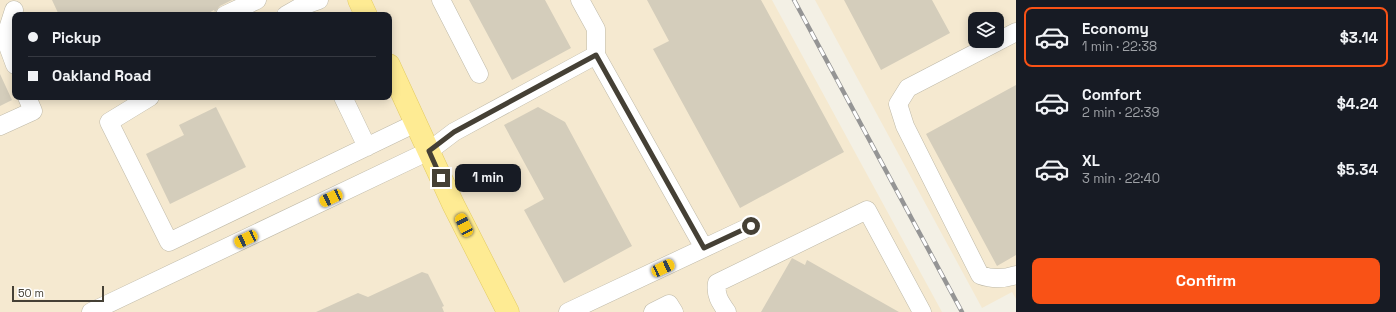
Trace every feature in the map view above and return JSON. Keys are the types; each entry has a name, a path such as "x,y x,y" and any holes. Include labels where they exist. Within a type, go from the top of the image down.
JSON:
{"main road":[{"path":"359,0 365,12"},
{"path":"392,71 457,211 508,312"}],"lane":[{"path":"231,12 257,0"},
{"path":"291,12 318,0"},
{"path":"441,0 479,74"},
{"path":"580,0 596,29 596,55 704,248"},
{"path":"12,56 5,38 13,8"},
{"path":"1016,32 908,88 898,104 905,126 980,275 989,278 1010,277 1016,275"},
{"path":"90,312 429,151 454,132 596,55"},
{"path":"0,126 33,111 28,100"},
{"path":"145,100 108,122 169,242 416,123"},
{"path":"344,100 367,147"},
{"path":"727,312 718,299 716,291 717,283 867,210 922,312"},
{"path":"568,312 751,226"},
{"path":"653,312 669,304 674,312"}],"shaded area":[{"path":"0,0 772,0 942,312 0,312"},
{"path":"815,0 1016,0 1016,299 1012,292 982,308"}],"building":[{"path":"52,0 232,0 220,6 215,12 214,10 210,12 58,12"},
{"path":"469,0 545,0 571,48 512,80"},
{"path":"647,0 761,0 844,152 740,208 653,49 669,41"},
{"path":"844,0 932,0 950,33 881,70"},
{"path":"0,74 12,100 0,106"},
{"path":"1016,85 1016,255 997,266 926,134"},
{"path":"216,107 246,167 170,204 146,154 184,135 179,125"},
{"path":"538,107 565,122 632,246 564,283 524,210 544,199 504,125"},
{"path":"792,258 805,265 807,260 899,312 761,312"},
{"path":"422,272 428,274 444,306 442,307 444,312 316,312 358,293 368,297"}],"railway":[{"path":"794,0 962,312"}],"route":[{"path":"441,178 429,151 454,132 596,55 704,248 751,226"}]}
